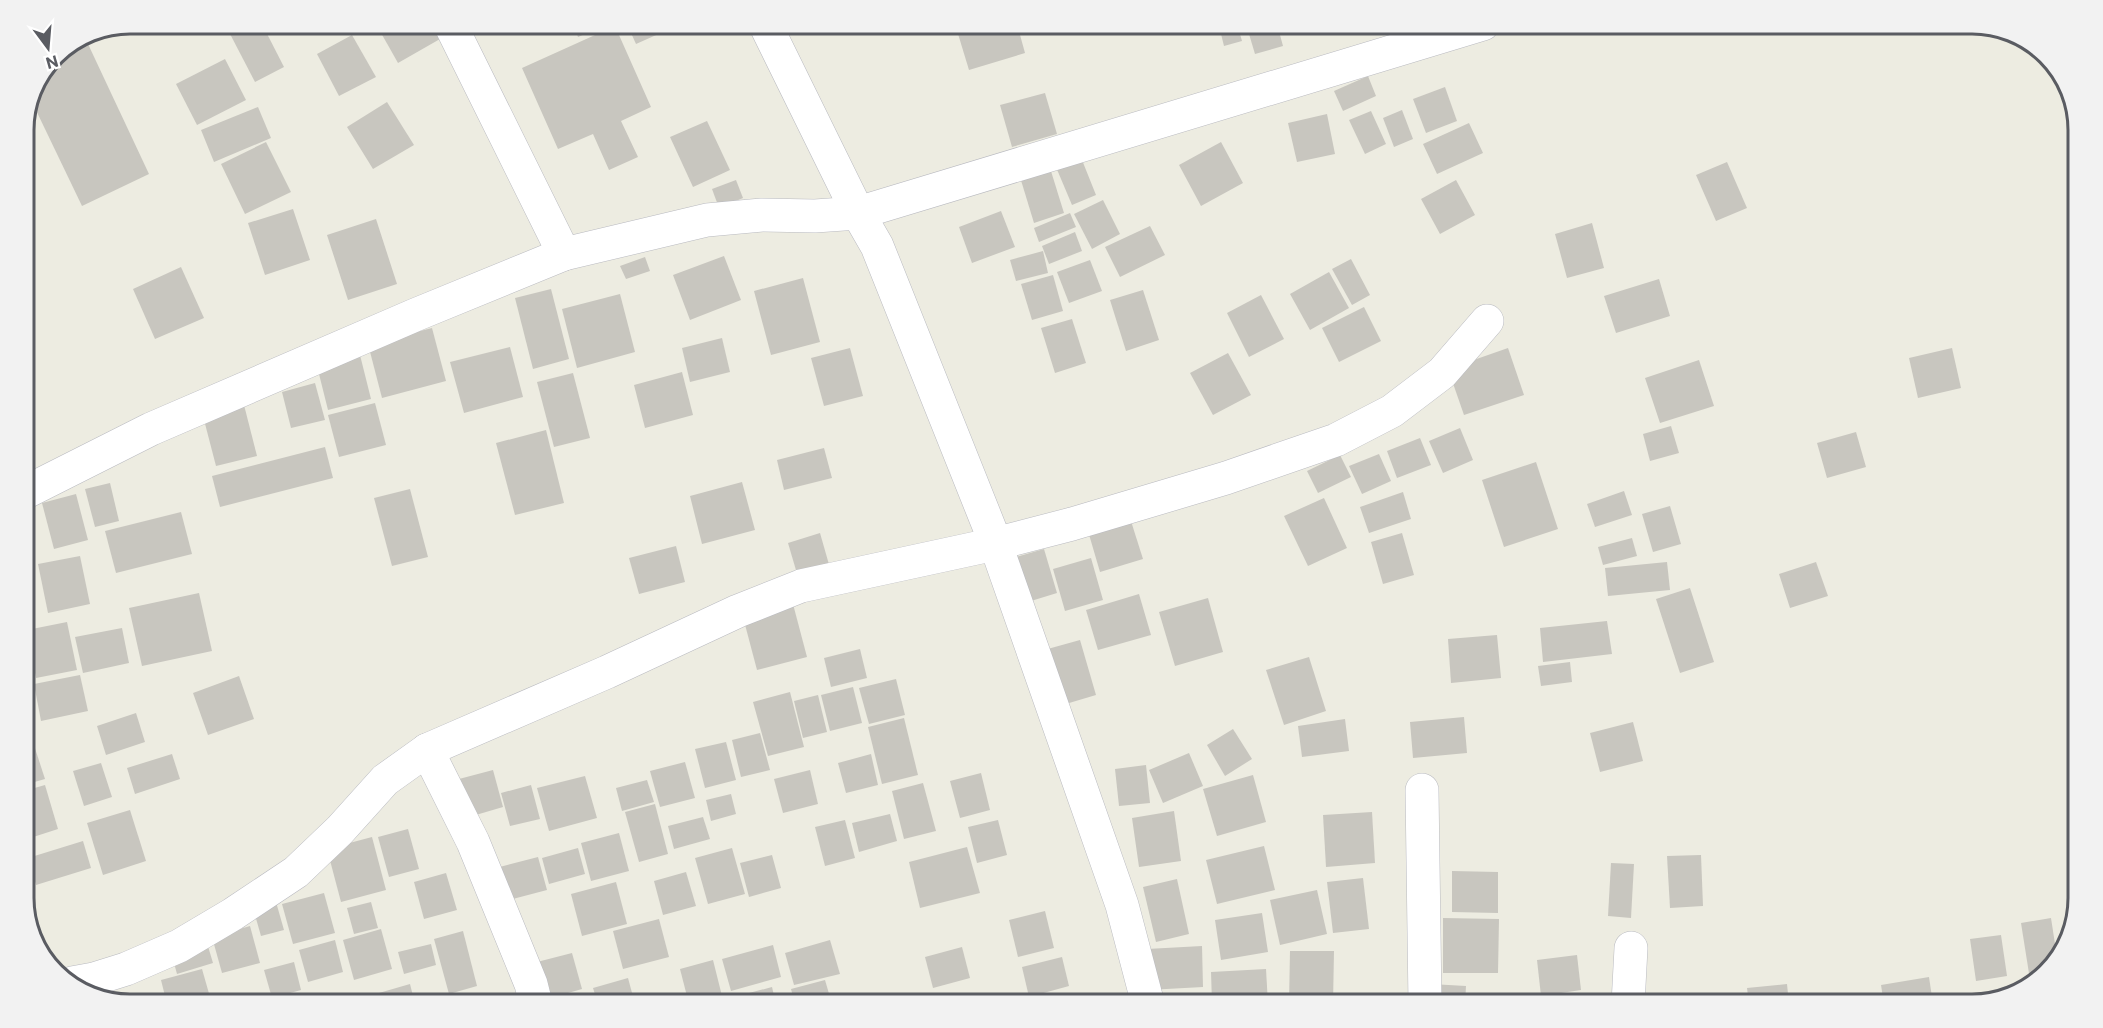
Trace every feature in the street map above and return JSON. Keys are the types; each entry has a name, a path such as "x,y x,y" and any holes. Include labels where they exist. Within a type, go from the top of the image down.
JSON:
{"street":[{"path":"455,34 564,254"},
{"path":"770,34 858,213 877,246 992,533 1122,906 1145,994"},
{"path":"35,488 151,429 415,315 564,254 707,220 762,215 815,216 858,213 1450,34"},
{"path":"83,981 126,969 169,950 233,914 296,872 340,830 385,780 427,750 608,672 738,611 801,586 992,533 1072,524 1226,478 1336,440 1392,411 1442,373 1487,321"},
{"path":"427,750 473,842 534,994"},
{"path":"1422,790 1425,994"},
{"path":"1629,994 1631,948"}],"building":[{"path":"230,34 267,34 284,67 255,82"},
{"path":"382,34 437,34 440,39 398,63"},
{"path":"597,34 619,34 651,107 621,121 638,157 609,170 593,134 558,149 522,68"},
{"path":"632,34 658,34 636,44"},
{"path":"958,34 1020,34 1025,53 969,70"},
{"path":"1221,34 1240,34 1242,41 1224,46"},
{"path":"1249,34 1280,34 1283,46 1255,54"},
{"path":"352,35 376,77 339,96 317,54"},
{"path":"88,45 149,174 82,206 37,112 42,94 50,78 78,78 78,50"},
{"path":"225,59 246,100 197,125 176,84"},
{"path":"1368,76 1376,96 1343,111 1334,91"},
{"path":"1445,87 1457,121 1426,133 1413,99"},
{"path":"1045,93 1057,134 1012,147 1000,105"},
{"path":"387,102 414,145 373,169 347,127"},
{"path":"258,107 271,138 214,162 201,130"},
{"path":"1402,110 1413,139 1394,147 1383,118"},
{"path":"1371,111 1386,144 1365,154 1349,120"},
{"path":"1327,114 1335,154 1297,162 1288,123"},
{"path":"707,121 730,170 693,187 670,137"},
{"path":"1469,123 1483,153 1437,174 1423,144"},
{"path":"266,142 291,192 245,214 221,164"},
{"path":"1221,142 1243,183 1201,206 1179,165"},
{"path":"1078,150 1096,195 1072,205 1053,160"},
{"path":"1727,162 1747,208 1716,221 1696,175"},
{"path":"1050,168 1064,213 1034,223 1020,177"},
{"path":"736,180 743,198 719,208 712,189"},
{"path":"1456,180 1475,215 1440,234 1421,199"},
{"path":"1103,200 1120,234 1092,249 1074,214"},
{"path":"293,209 310,260 265,275 248,223"},
{"path":"1001,211 1015,247 972,263 959,227"},
{"path":"1070,213 1076,227 1039,242 1034,228"},
{"path":"376,219 397,284 348,300 327,235"},
{"path":"1592,223 1604,268 1567,278 1555,234"},
{"path":"1150,226 1165,255 1120,277 1105,247"},
{"path":"1075,232 1082,251 1049,264 1042,246"},
{"path":"1043,251 1048,273 1016,281 1010,260"},
{"path":"724,256 741,300 690,320 673,275"},
{"path":"645,257 650,271 626,279 620,266"},
{"path":"1351,259 1370,295 1352,305 1332,269"},
{"path":"1090,260 1102,291 1069,303 1057,272"},
{"path":"181,267 204,318 155,339 133,289"},
{"path":"1329,272 1349,308 1310,330 1290,294"},
{"path":"1053,275 1063,311 1032,320 1021,284"},
{"path":"803,278 820,342 771,355 754,291"},
{"path":"1659,279 1670,316 1616,333 1604,296"},
{"path":"551,289 569,359 533,369 515,298"},
{"path":"1143,290 1159,340 1126,351 1110,300"},
{"path":"620,294 635,352 577,368 562,309"},
{"path":"1261,295 1284,339 1249,357 1227,313"},
{"path":"1364,307 1381,341 1339,362 1322,328"},
{"path":"1072,319 1086,363 1055,373 1041,328"},
{"path":"432,328 446,381 382,398 368,344"},
{"path":"722,338 730,372 690,382 682,348"},
{"path":"510,347 523,397 464,413 450,362"},
{"path":"850,348 863,396 824,406 811,358"},
{"path":"1508,348 1524,395 1464,415 1448,369"},
{"path":"1952,348 1961,388 1918,398 1909,358"},
{"path":"359,351 371,399 328,410 316,362"},
{"path":"1228,353 1251,395 1213,415 1190,373"},
{"path":"1699,360 1714,406 1660,423 1645,378"},
{"path":"682,372 693,415 645,428 634,385"},
{"path":"573,373 590,438 554,447 537,382"},
{"path":"315,383 325,420 291,428 282,392"},
{"path":"375,403 386,445 339,457 328,415"},
{"path":"244,405 257,456 216,466 203,416"},
{"path":"1671,426 1679,453 1650,461 1643,434"},
{"path":"1460,428 1473,460 1443,473 1429,441"},
{"path":"546,430 564,503 515,515 496,443"},
{"path":"1856,432 1866,467 1827,478 1817,443"},
{"path":"1420,438 1431,465 1397,478 1387,451"},
{"path":"325,447 333,478 220,507 212,476"},
{"path":"824,448 832,478 784,490 777,460"},
{"path":"1379,454 1391,481 1362,494 1349,466"},
{"path":"1340,455 1351,477 1318,493 1307,471"},
{"path":"1536,462 1558,529 1504,547 1482,480"},
{"path":"742,482 755,530 702,544 690,496"},
{"path":"110,483 119,521 95,527 85,489"},
{"path":"410,489 428,557 392,566 374,498"},
{"path":"1624,491 1632,515 1595,527 1587,504"},
{"path":"1403,492 1411,519 1369,533 1360,507"},
{"path":"76,494 88,540 54,549 42,503"},
{"path":"1324,498 1347,548 1308,566 1284,516"},
{"path":"1670,506 1681,544 1653,552 1642,514"},
{"path":"181,512 192,554 116,573 105,531"},
{"path":"1130,518 1143,559 1100,572 1088,531"},
{"path":"820,533 830,568 798,577 788,543"},
{"path":"1402,533 1414,575 1383,584 1371,542"},
{"path":"1632,538 1637,556 1603,565 1598,547"},
{"path":"676,546 685,582 639,594 629,558"},
{"path":"1044,549 1057,593 1018,605 1005,560"},
{"path":"80,556 90,604 48,613 38,564"},
{"path":"1091,558 1103,600 1065,611 1053,569"},
{"path":"1667,562 1670,590 1608,596 1605,568"},
{"path":"1816,562 1828,596 1790,608 1779,574"},
{"path":"1690,588 1714,662 1680,673 1656,599"},
{"path":"199,593 212,651 142,666 129,608"},
{"path":"1139,594 1151,635 1098,650 1086,610"},
{"path":"1208,598 1223,652 1175,666 1159,612"},
{"path":"793,604 807,657 757,670 743,617"},
{"path":"1607,621 1612,654 1543,662 1540,628"},
{"path":"67,622 77,670 36,678 35,628"},
{"path":"122,628 129,663 83,673 75,637"},
{"path":"1497,635 1501,678 1451,683 1448,639"},
{"path":"1080,640 1096,695 1059,706 1044,650"},
{"path":"860,649 867,678 831,687 824,658"},
{"path":"1309,657 1326,711 1284,725 1266,670"},
{"path":"1570,662 1572,682 1541,686 1538,666"},
{"path":"80,675 88,711 41,721 35,684"},
{"path":"239,676 254,719 208,735 193,693"},
{"path":"896,679 905,715 869,724 859,688"},
{"path":"853,687 862,723 830,731 821,695"},
{"path":"790,692 804,747 768,756 753,702"},
{"path":"818,695 827,732 803,738 794,701"},
{"path":"136,713 145,742 106,755 97,726"},
{"path":"1464,717 1467,753 1413,758 1410,722"},
{"path":"904,718 918,775 882,784 868,727"},
{"path":"1345,719 1349,751 1302,757 1298,726"},
{"path":"1633,722 1643,761 1600,772 1590,733"},
{"path":"1233,729 1252,759 1225,776 1207,745"},
{"path":"760,733 770,770 741,777 732,740"},
{"path":"726,742 736,780 705,788 695,749"},
{"path":"35,748 45,779 35,782"},
{"path":"1189,753 1203,786 1163,803 1149,770"},
{"path":"172,754 180,779 135,794 127,768"},
{"path":"871,754 878,785 846,793 838,763"},
{"path":"685,762 695,798 660,807 650,771"},
{"path":"101,763 112,797 84,806 73,771"},
{"path":"1146,765 1150,803 1119,806 1115,769"},
{"path":"493,770 503,807 469,817 459,779"},
{"path":"810,770 818,804 783,813 774,779"},
{"path":"981,773 990,810 960,818 950,781"},
{"path":"1253,775 1266,822 1217,836 1203,789"},
{"path":"585,776 597,818 549,831 537,788"},
{"path":"647,780 654,802 622,811 616,788"},
{"path":"923,783 936,831 904,839 892,791"},
{"path":"45,785 58,829 35,836 35,788"},
{"path":"531,785 540,819 510,826 501,793"},
{"path":"731,794 736,814 711,821 706,800"},
{"path":"655,804 668,854 639,862 625,812"},
{"path":"130,810 146,861 103,875 87,823"},
{"path":"1174,811 1181,861 1139,867 1132,818"},
{"path":"1372,812 1375,863 1326,867 1323,815"},
{"path":"890,814 897,841 859,852 852,823"},
{"path":"703,817 710,839 674,849 668,826"},
{"path":"845,820 855,858 825,866 815,827"},
{"path":"998,820 1007,855 977,863 968,827"},
{"path":"408,829 419,869 389,877 378,837"},
{"path":"619,833 629,871 591,881 581,843"},
{"path":"372,837 386,890 341,902 327,849"},
{"path":"83,841 91,868 36,885 35,856"},
{"path":"1264,846 1275,890 1217,904 1206,860"},
{"path":"967,847 980,893 920,908 909,862"},
{"path":"578,848 585,874 549,884 542,858"},
{"path":"732,848 745,894 708,904 695,858"},
{"path":"772,855 781,888 749,897 740,863"},
{"path":"1701,855 1703,906 1670,908 1667,856"},
{"path":"538,857 547,890 505,901 496,868"},
{"path":"1611,863 1634,864 1631,918 1608,916"},
{"path":"1452,871 1498,872 1498,913 1452,912"},
{"path":"686,872 696,906 663,915 654,881"},
{"path":"446,873 457,910 424,919 414,882"},
{"path":"1363,878 1369,929 1333,933 1327,882"},
{"path":"1177,879 1189,934 1156,942 1143,887"},
{"path":"616,882 627,924 582,936 571,894"},
{"path":"1317,890 1327,934 1280,945 1270,900"},
{"path":"324,893 335,933 293,944 282,904"},
{"path":"276,902 284,930 261,936 253,908"},
{"path":"371,902 378,928 354,934 347,908"},
{"path":"1045,911 1054,948 1018,957 1009,920"},
{"path":"1262,913 1268,952 1221,960 1215,920"},
{"path":"1443,918 1499,919 1498,973 1443,973"},
{"path":"2051,918 2055,946 2049,956 2029,975 2021,923"},
{"path":"659,919 669,957 623,969 613,931"},
{"path":"250,926 260,963 222,973 212,937"},
{"path":"381,929 392,969 354,980 343,940"},
{"path":"463,931 477,986 449,994 434,939"},
{"path":"2001,935 2007,976 1976,981 1970,939"},
{"path":"335,940 343,972 308,982 299,950"},
{"path":"830,940 840,974 794,985 785,953"},
{"path":"207,943 213,963 177,974 171,952"},
{"path":"431,944 436,965 404,974 398,952"},
{"path":"773,945 781,977 731,991 722,959"},
{"path":"1202,946 1203,987 1148,990 1147,949"},
{"path":"962,947 970,978 933,988 925,957"},
{"path":"1290,951 1334,951 1333,994 1289,994"},
{"path":"572,953 582,989 564,994 546,994 537,962"},
{"path":"1577,955 1581,990 1541,994 1537,960"},
{"path":"1062,957 1069,986 1040,994 1028,994 1022,967"},
{"path":"713,960 722,994 686,994 680,969"},
{"path":"294,962 301,990 286,994 271,994 264,970"},
{"path":"202,969 209,994 164,994 161,980"},
{"path":"1266,969 1267,994 1212,994 1211,972"},
{"path":"1929,977 1932,994 1882,994 1881,985"},
{"path":"628,978 632,994 595,994 593,988"},
{"path":"825,980 829,994 792,994 791,989"},
{"path":"410,984 412,994 375,994"},
{"path":"1431,984 1466,986 1466,994 1430,994"},
{"path":"1787,984 1788,994 1748,994 1747,988"},
{"path":"772,987 774,994 745,994"}]}
